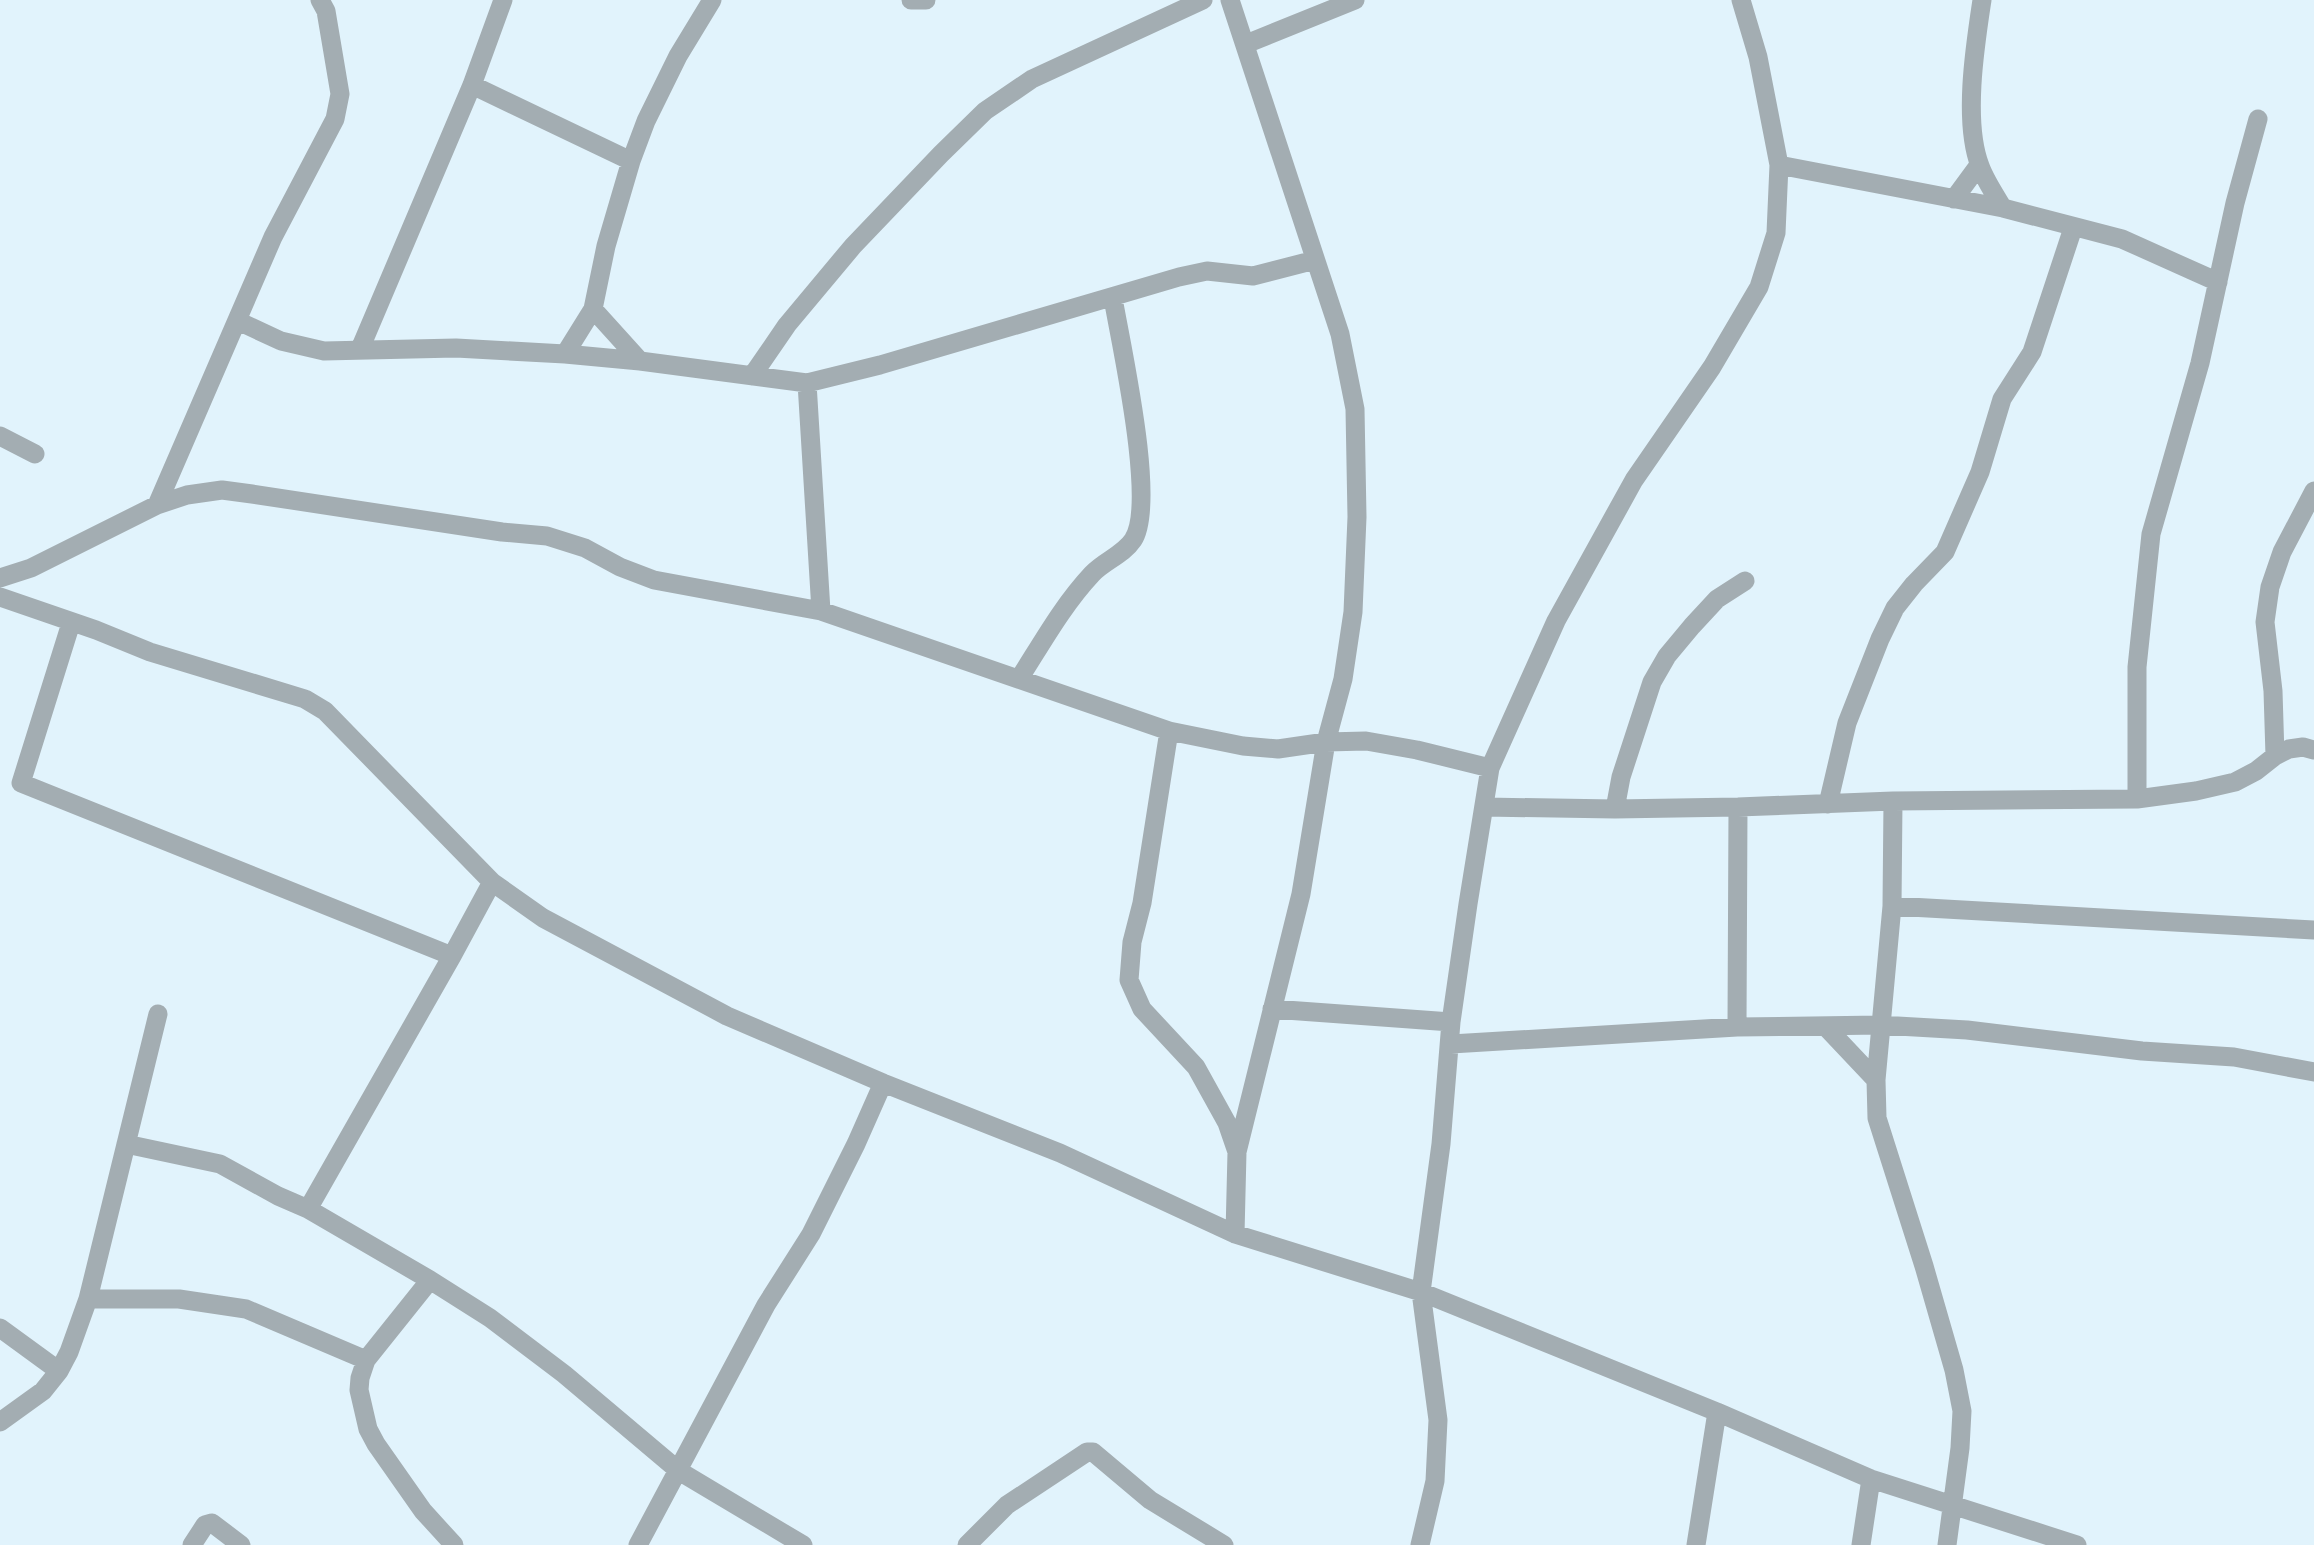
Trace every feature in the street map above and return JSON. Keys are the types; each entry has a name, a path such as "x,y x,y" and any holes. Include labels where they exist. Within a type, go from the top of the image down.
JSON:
{"street":[{"path":"157,505 273,237 334,119 340,94 326,11 320,0"},
{"path":"360,349 472,85 503,0"},
{"path":"565,354 593,309 606,246 646,121 678,56 712,0"},
{"path":"911,0 926,0"},
{"path":"752,376 787,325 853,246 940,154 985,111 1032,79 1203,0"},
{"path":"1230,0 1340,334 1355,409 1357,517 1353,612 1343,679 1326,741 1301,894 1237,1152 1235,1234"},
{"path":"1246,44 1354,0"},
{"path":"1420,1545 1435,1480 1438,1420 1421,1292 1441,1144 1451,1022 1490,768 1556,621 1634,480 1712,367 1759,286 1776,233 1779,165 1758,57 1741,0"},
{"path":"1982,0 1971,104 1979,165 2003,208"},
{"path":"472,85 631,162"},
{"path":"2137,799 2137,667 2151,534 2200,362 2235,203 2258,119"},
{"path":"1779,165 2003,208 2122,239 2218,282"},
{"path":"1954,199 1979,165"},
{"path":"1828,804 1847,723 1880,639 1895,608 1945,552 1980,472 2002,399 2032,352 2073,228"},
{"path":"238,321 281,341 324,351 456,348 565,354 807,383 880,365 1207,271 1253,276 1315,260"},
{"path":"1018,678 1069,601 1094,572 1134,539 1141,514 1142,471 1113,298"},
{"path":"593,309 640,361"},
{"path":"807,383 821,611"},
{"path":"0,436 35,454"},
{"path":"0,578 32,568 157,505 187,495 222,490 502,532 547,536 584,548 620,568 654,580 821,611 1169,731 1243,746 1278,749 1326,741 1366,741 1490,768"},
{"path":"2274,756 2273,691 2265,622 2270,587 2282,552 2314,491"},
{"path":"1615,809 1621,776 1652,682 1667,656 1717,598 1745,581"},
{"path":"0,597 150,652 305,699 325,711 492,882 543,918 727,1016 883,1083 1060,1153 1235,1234 1421,1292 1717,1412 1871,1479 2054,1541 2077,1545"},
{"path":"71,623 21,783 452,956"},
{"path":"1169,731 1142,903 1132,943 1129,981 1142,1009 1196,1067 1227,1123 1237,1152"},
{"path":"1485,807 1615,809 1893,801 2137,799 2196,791 2235,782 2289,749 2303,747 2314,750"},
{"path":"1893,801 1892,906 1876,1080 1878,1118 1886,1153 1924,1266 1954,1370 1962,1411 1960,1448 1947,1545"},
{"path":"1737,1027 1738,807"},
{"path":"308,1209 492,882"},
{"path":"1892,906 2314,930"},
{"path":"1272,1009 1451,1022"},
{"path":"0,1422 43,1391 59,1371 69,1352 88,1299 158,1014"},
{"path":"1451,1044 1737,1027 1880,1025 1967,1030 2142,1051 2234,1057 2314,1072"},
{"path":"1825,1026 1876,1080"},
{"path":"638,1545 766,1306 811,1234 883,1083"},
{"path":"126,1144 220,1164 308,1209 430,1280 490,1318 564,1374 679,1471 803,1545"},
{"path":"430,1280 366,1360 359,1390 368,1429 423,1511 454,1545"},
{"path":"88,1299 179,1299 246,1309 366,1360"},
{"path":"0,1328 59,1371"},
{"path":"1696,1545 1717,1412"},
{"path":"967,1545 1007,1505 1087,1452 1093,1452 1150,1500 1224,1545"},
{"path":"1861,1545 1871,1479"},
{"path":"192,1545 205,1525 212,1523 241,1545"}]}
